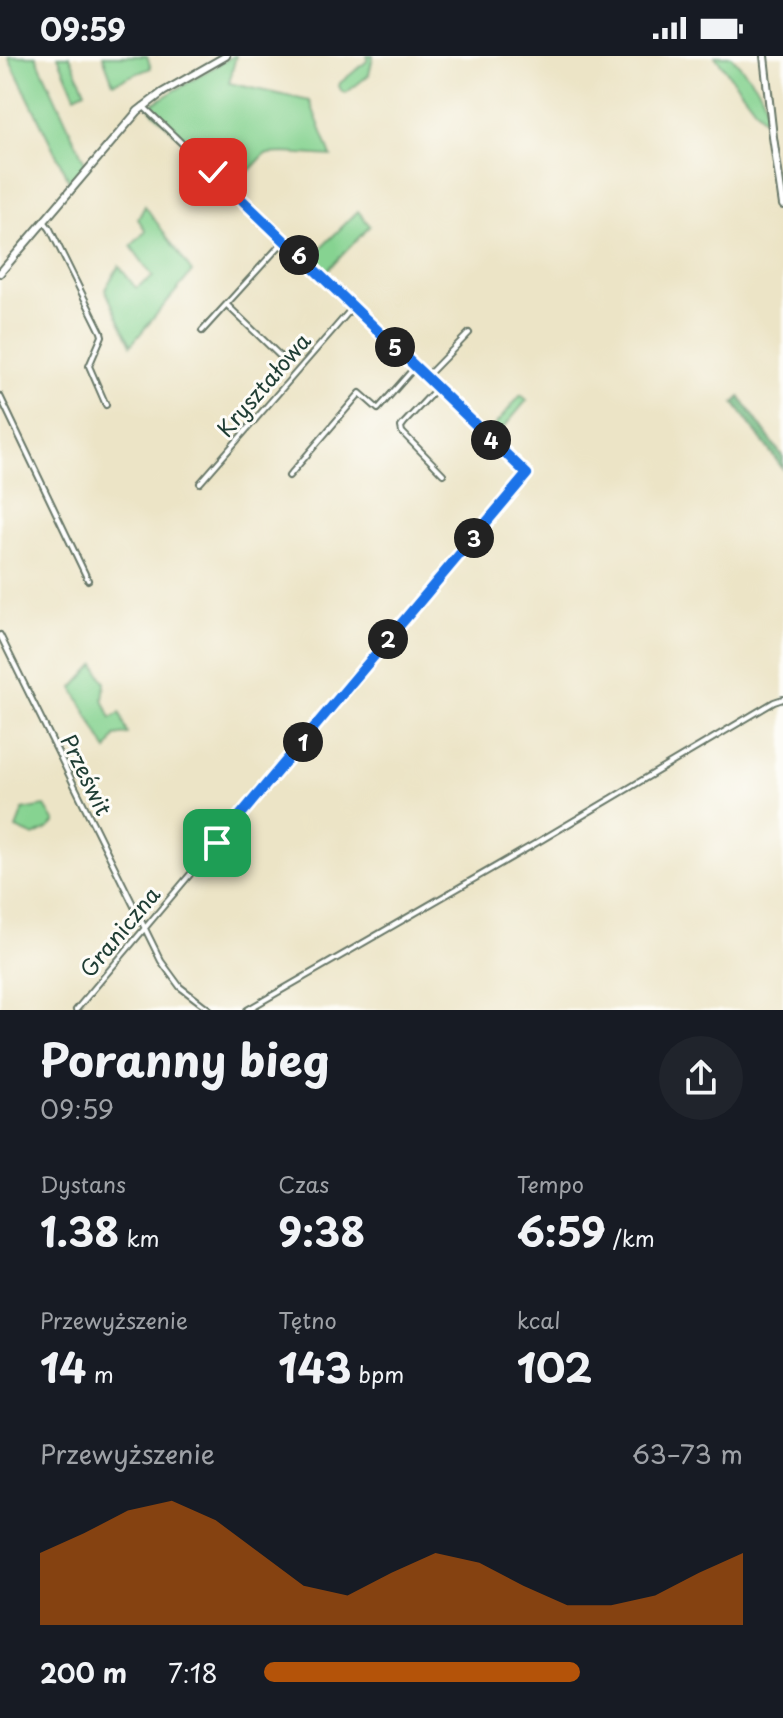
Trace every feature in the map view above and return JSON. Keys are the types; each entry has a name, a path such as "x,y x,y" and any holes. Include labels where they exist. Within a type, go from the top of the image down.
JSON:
{"street":[{"path":"0,273 143,106 226,56"},
{"path":"764,56 783,205"},
{"name":"Graniczna","path":"76,1010 527,474 143,106"},
{"path":"44,221 101,332 89,366 106,405"},
{"path":"202,331 284,241"},
{"path":"227,305 279,355"},
{"name":"Kryształowa","path":"200,483 353,307"},
{"path":"426,377 469,333"},
{"path":"289,476 360,393 378,409 415,367"},
{"path":"437,388 401,427 404,436 443,474"},
{"path":"0,396 88,580"},
{"name":"Prześwit","path":"0,635 161,961 173,980 210,1010"},
{"path":"247,1010 783,699"}],"green space":[{"path":"8,56 36,56 87,167 71,185"},
{"path":"58,56 70,56 85,91 75,96"},
{"path":"103,56 147,56 151,68 113,83"},
{"path":"236,56 229,83 310,101 331,156 265,154 233,188 151,110 149,106"},
{"path":"367,56 373,56 369,75 346,93 342,92 340,83 367,61"},
{"path":"715,56 731,56 751,79 765,103 766,123"},
{"path":"145,206 192,272 131,345 105,289 119,266 136,288 153,277 131,246 146,231 138,219"},
{"path":"358,211 370,226 325,273 310,259"},
{"path":"521,395 527,400 495,438 489,432"},
{"path":"740,397 783,457 783,469 734,403"},
{"path":"95,664 105,683 103,700 111,718 120,713 128,734 115,736 107,751 73,688"},
{"path":"45,806 55,822 48,829 34,836 16,828 23,810"}],"route":[{"path":"213,172 527,474 217,843"}]}
